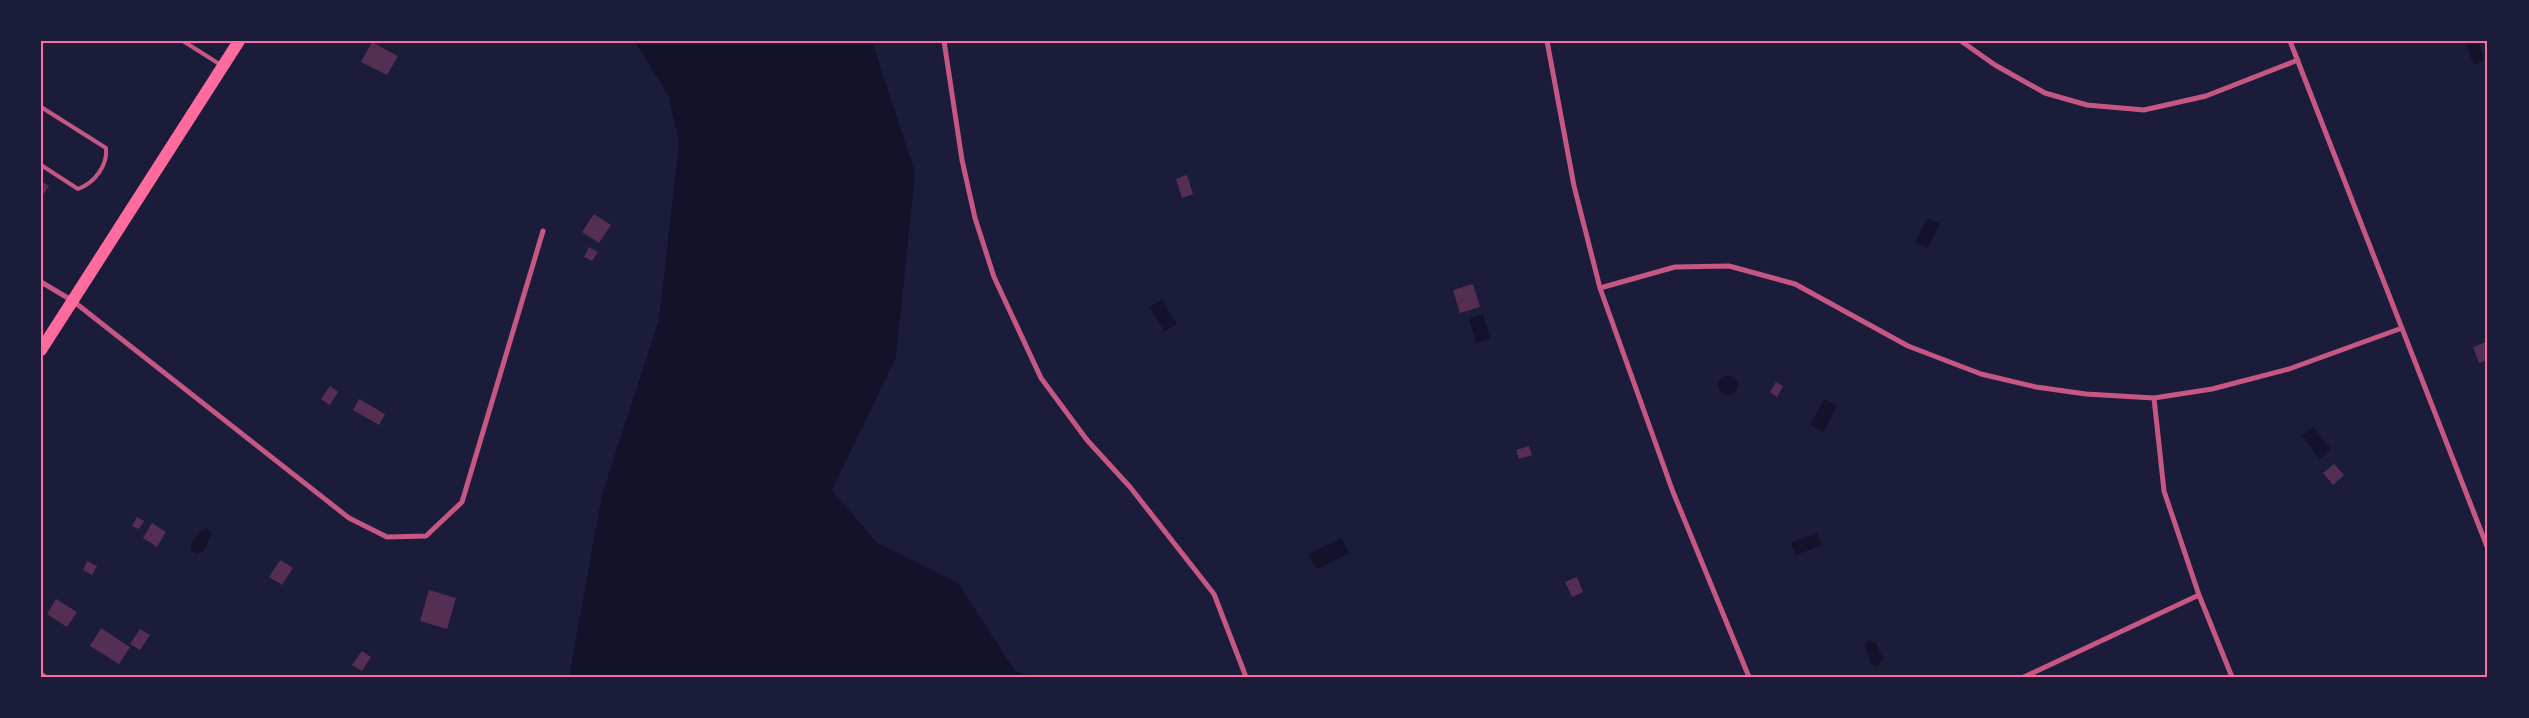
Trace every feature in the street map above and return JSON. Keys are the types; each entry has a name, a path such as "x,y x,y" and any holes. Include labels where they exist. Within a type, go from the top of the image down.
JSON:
{"main road":[{"path":"41,350 239,41"}],"street":[{"path":"944,41 962,160 975,218 994,276 1041,378 1087,440 1130,487 1214,594 1246,677"},
{"path":"1547,41 1574,186 1600,288 1673,492 1749,677"},
{"path":"1961,41 1995,65 2045,93 2087,105 2144,110 2206,96 2298,60"},
{"path":"2290,41 2488,549"},
{"path":"41,282 73,302 349,518 387,537 426,536 462,502 543,231"},
{"path":"1600,288 1675,267 1729,266 1795,284 1908,346 1981,374 2036,387 2069,392 2154,398 2212,389 2289,369 2402,328"},
{"path":"2154,398 2164,491 2199,596 2232,677"},
{"path":"2024,677 2199,596"},
{"path":"41,674 46,677"}],"lane":[{"path":"182,41 223,66"},
{"path":"41,107 106,148 107,156 100,172 87,186 78,189 41,165"}],"shaded area":[{"path":"635,41 872,41 915,173 896,357 832,490 877,543 958,583 1015,671 1032,677 569,677 602,495 659,319 679,143 669,97"},
{"path":"2465,41 2478,41 2484,61 2475,65 2473,63"},
{"path":"1928,218 1940,224 1927,248 1915,242"},
{"path":"1162,300 1177,324 1164,331 1150,307"},
{"path":"1483,314 1490,339 1476,343 1469,318"},
{"path":"1728,375 1735,378 1738,385 1735,392 1728,395 1721,392 1718,385 1721,378"},
{"path":"1824,399 1837,406 1823,432 1810,425"},
{"path":"2313,427 2331,449 2320,459 2302,436"},
{"path":"207,528 212,533 203,552 196,554 191,550 192,543 198,533"},
{"path":"1817,533 1822,545 1796,555 1791,543"},
{"path":"1342,538 1349,553 1317,569 1309,554"},
{"path":"1870,640 1876,643 1883,659 1877,666 1871,665 1865,643"}],"building":[{"path":"372,42 398,56 387,75 361,62"},
{"path":"1187,175 1193,194 1182,198 1176,179"},
{"path":"41,181 49,186 41,198"},
{"path":"594,214 611,225 599,243 582,232"},
{"path":"589,247 598,252 592,261 584,257"},
{"path":"1473,284 1480,307 1460,313 1453,290"},
{"path":"2488,341 2488,360 2479,363 2473,347"},
{"path":"1776,382 1783,386 1777,397 1770,392"},
{"path":"330,386 338,392 330,405 321,399"},
{"path":"359,399 385,414 379,425 353,410"},
{"path":"1529,446 1532,455 1519,459 1516,450"},
{"path":"2334,464 2344,475 2333,485 2323,473"},
{"path":"137,517 144,521 139,529 132,526"},
{"path":"152,523 166,532 157,547 143,538"},
{"path":"280,560 293,568 282,585 269,577"},
{"path":"87,561 97,566 92,575 83,570"},
{"path":"1577,577 1583,592 1572,597 1565,582"},
{"path":"429,590 456,598 447,629 420,621"},
{"path":"56,599 77,612 67,627 47,614"},
{"path":"101,628 130,647 119,664 90,646"},
{"path":"140,629 150,635 140,650 130,644"},
{"path":"362,651 371,657 362,671 352,665"}]}
